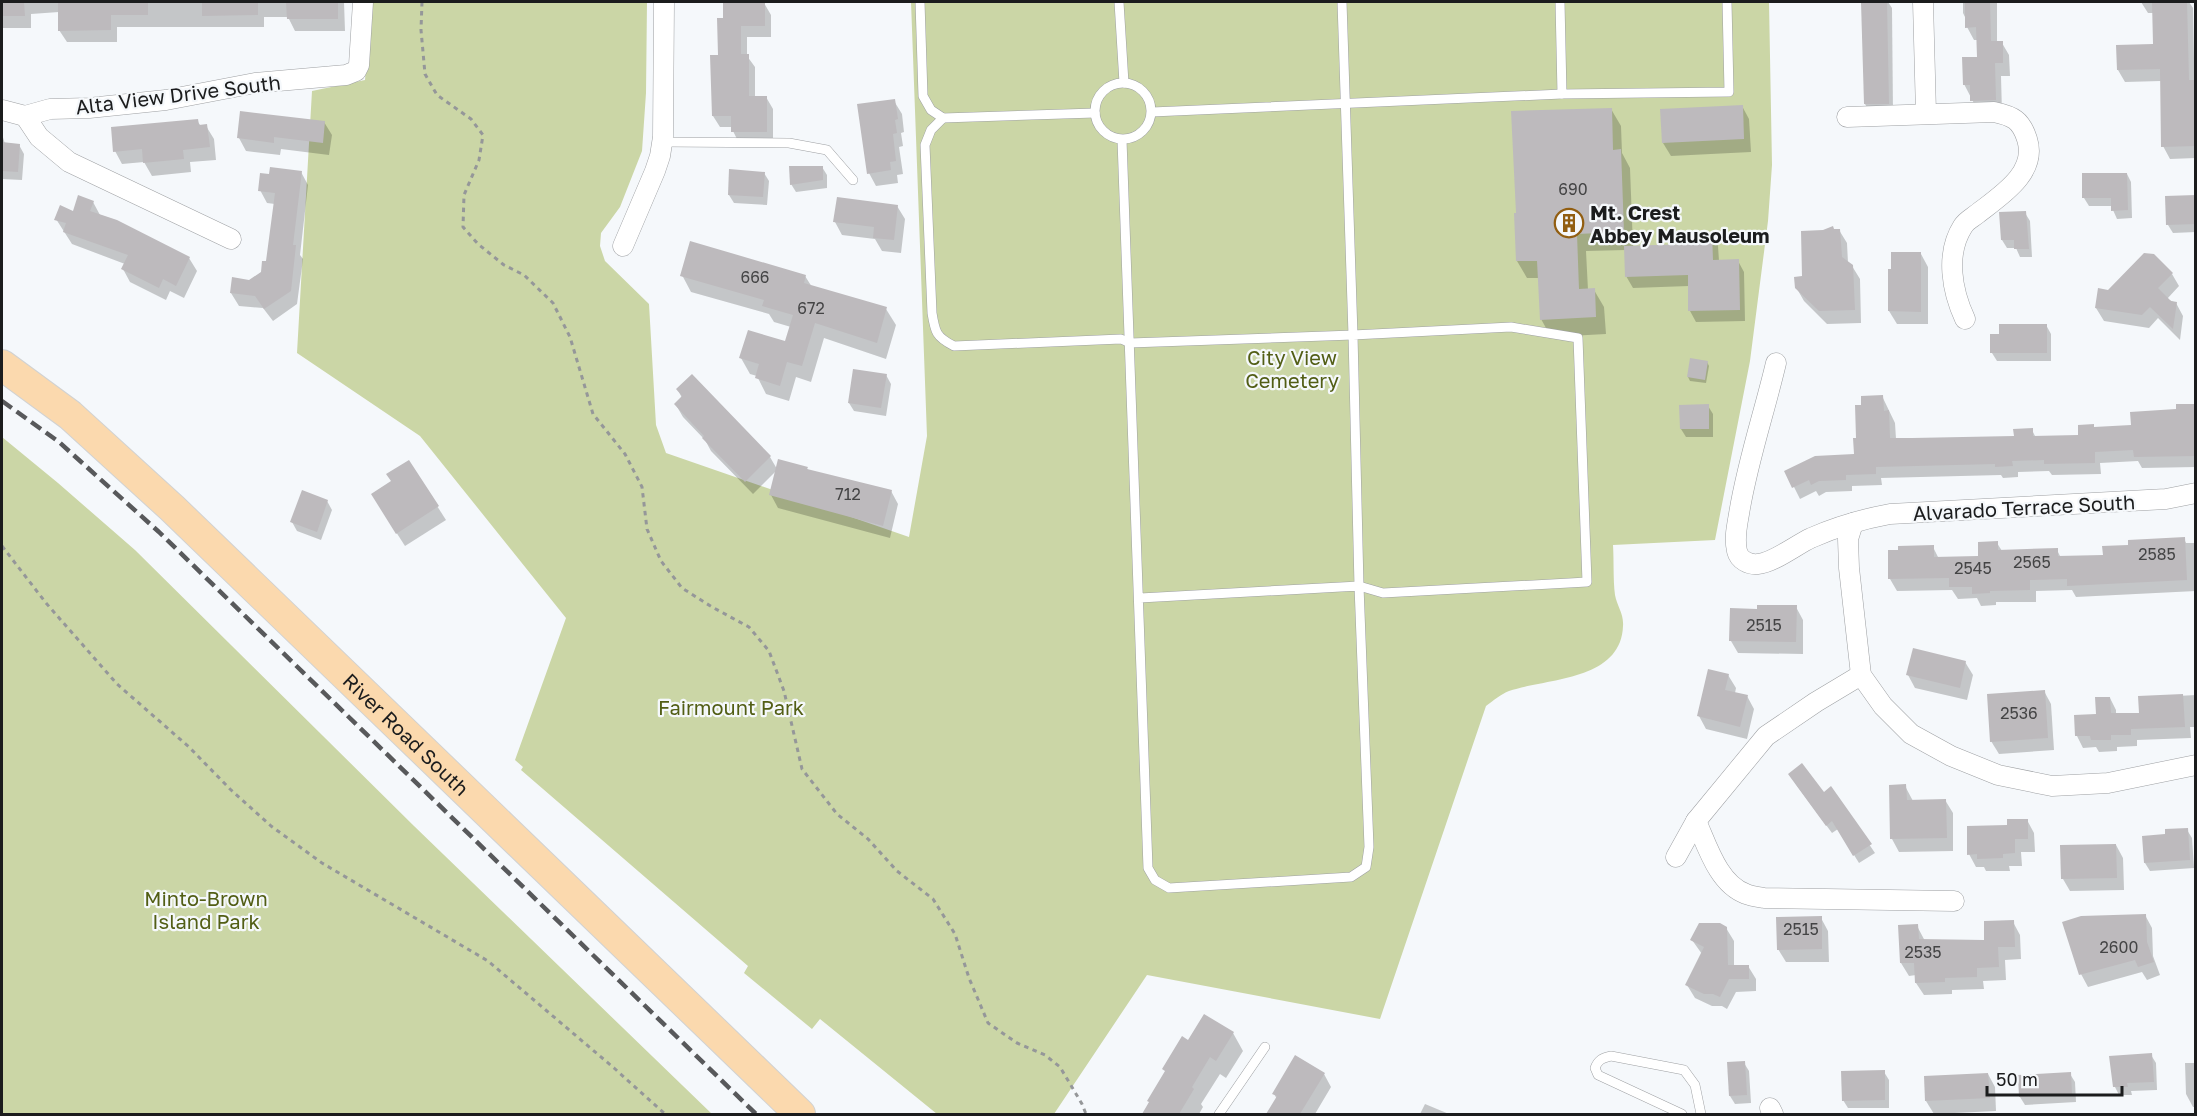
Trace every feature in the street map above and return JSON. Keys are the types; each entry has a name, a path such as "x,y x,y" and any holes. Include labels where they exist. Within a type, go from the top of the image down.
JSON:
{"main road":[{"name":"River Road South","path":"2,364 70,415 172,508 800,1114"}],"street":[{"name":"Alta View Drive South","path":"2,111 26,116 50,109 89,108 166,100 246,84 346,75 356,71 361,54 363,2"},
{"path":"623,246 660,156 664,2"},
{"path":"1923,2 1926,113"},
{"path":"1848,117 1994,112 2012,116 2022,127 2028,142 2028,162 2020,177 2010,188 1964,224 1957,239 1952,283 1965,319"},
{"path":"26,116 39,137 69,162 231,238"},
{"name":"Alvarado Terrace South","path":"1776,363 1742,497 1735,542 1739,557 1752,563 1764,562 1811,538 1853,523 1890,514 2166,499 2196,493"},
{"path":"1853,523 1848,539 1849,567 1861,675 1882,706 1911,734 1950,756 1998,775 2052,786 2108,783 2196,765"},
{"path":"1676,857 1696,821 1766,736 1861,675"},
{"path":"1696,821 1715,863 1728,881 1744,894 1764,898 1954,901"}],"lane":[{"path":"920,2 922,96 931,110 943,118 1095,113"},
{"path":"1119,2 1124,83"},
{"path":"1122,140 1148,867 1155,880 1169,888 1351,877 1366,867 1369,847 1342,2"},
{"path":"1560,2 1563,94"},
{"path":"1152,112 1563,94 1729,92 1727,2"},
{"path":"1124,83 1140,88 1147,95 1152,112 1150,121 1139,135 1122,140 1104,132 1098,124 1095,105 1099,96 1106,89 1114,84 1124,83"},
{"path":"943,118 931,130 925,145 932,313 934,328 940,339 954,346 1121,339 1130,343 1511,327 1578,339 1587,582 1383,593 1359,586 1140,598"},
{"path":"662,142 789,143 818,148 827,150 853,180"},
{"path":"1219,1114 1265,1047"},
{"path":"1682,1114 1598,1075 1595,1068 1598,1061 1611,1056 1684,1070 1695,1084 1701,1114"}],"path":[{"path":"422,2 421,30 425,74 437,95 471,119 483,135 480,160 464,195 463,227 478,244 504,265 524,275 553,303 570,337 592,414 625,454 642,487 647,529 661,561 682,588 712,608 749,627 769,651 784,691 801,770 837,814 868,839 897,870 933,899 955,934 969,978 988,1023 1017,1043 1045,1055 1060,1067 1086,1114"},
{"path":"2,546 52,611 117,684 189,747 230,789 271,826 330,867 488,960 665,1114"}],"green space":[{"name":"City View Cemetery","path":"371,2 647,2 646,93 642,151 620,207 601,233 600,246 605,261 649,304 656,425 666,453 909,537 927,436 911,2 1769,2 1772,165 1768,221 1750,361 1715,540 1613,545 1615,595 1623,626 1619,644 1610,658 1580,674 1509,691 1486,706 1380,1019 1147,975 1054,1114 937,1114 820,1019 812,1029 744,973 748,966 521,770 523,767 515,760 566,618 420,436 297,353 312,91 365,80"},
{"name":"Minto-Brown Island Park","path":"2,437 135,550 414,826 712,1114 2,1114"}],"building":[{"path":"2,2 24,2 25,16 2,16"},
{"path":"58,2 148,2 148,15 111,15 111,30 58,31"},
{"path":"202,2 258,2 258,15 202,16"},
{"path":"286,2 338,2 338,19 287,19"},
{"path":"723,2 765,2 765,26 741,26 741,54 749,54 749,96 767,96 767,132 731,132 731,116 712,116 710,55 718,55 717,18 723,18"},
{"path":"1861,2 1887,2 1889,104 1864,104"},
{"path":"1965,2 1990,2 1991,41 2003,41 2003,63 1995,63 1996,100 1970,101 1970,85 1963,85 1962,57 1977,57 1976,27 1965,28"},
{"path":"2152,2 2187,2 2189,80 2196,80 2196,146 2161,147 2160,69 2117,70 2116,45 2153,44"},
{"path":"895,99 898,119 895,120 897,133 893,134 896,161 890,162 891,170 867,174 857,104"},
{"name":"Mt. Crest Abbey Mausoleum","path":"1743,105 1744,139 1662,143 1660,109"},
{"name":"Mt. Crest Abbey Mausoleum","path":"1612,108 1613,150 1621,149 1624,232 1577,234 1579,289 1595,288 1596,317 1540,320 1537,261 1516,261 1511,111"},
{"path":"240,111 325,121 323,143 274,137 274,143 237,138"},
{"path":"198,119 199,125 207,124 210,147 183,150 184,159 143,163 142,149 113,152 111,127"},
{"path":"2,142 20,144 18,172 2,171"},
{"path":"789,166 823,166 823,180 790,185"},
{"path":"270,167 302,171 293,245 296,245 291,291 264,309 255,296 230,293 232,277 249,280 261,272 262,261 266,261 275,193 258,191 260,173 269,174"},
{"path":"729,169 765,172 763,197 728,195"},
{"path":"2082,173 2127,173 2128,210 2111,211 2111,198 2082,198"},
{"path":"78,195 94,201 90,211 117,220 190,257 176,286 163,279 159,288 121,269 128,255 63,232 66,223 54,220 60,205 73,211"},
{"path":"2196,195 2196,224 2166,225 2165,196"},
{"path":"837,197 898,205 894,240 873,238 874,227 833,222"},
{"path":"2026,211 2029,249 2014,249 2014,240 2001,240 1999,212"},
{"path":"1833,226 1834,229 1840,229 1842,257 1853,265 1855,310 1819,311 1795,288 1794,277 1802,276 1801,231 1823,230"},
{"path":"1687,233 1712,233 1713,260 1739,259 1740,310 1688,311 1688,275 1625,277 1624,246 1687,244"},
{"path":"690,241 806,275 804,283 887,307 877,343 815,323 802,366 787,362 780,386 755,378 759,364 739,358 748,330 785,341 793,315 762,306 764,300 680,276"},
{"path":"1891,252 1921,252 1921,312 1888,311 1888,269 1891,269"},
{"path":"2144,253 2154,254 2173,273 2158,288 2171,301 2177,302 2173,329 2150,307 2142,315 2095,308 2098,288 2108,290"},
{"path":"1999,324 2047,324 2047,353 1990,353 1990,334 1999,334"},
{"path":"1690,358 1708,361 1705,380 1687,377"},
{"path":"853,369 887,374 881,408 848,403"},
{"path":"692,374 771,456 745,482 702,438 704,436 674,404 682,396 676,389"},
{"path":"1883,395 1884,411 1889,410 1890,438 2014,436 2013,429 2033,428 2033,436 2078,435 2078,425 2094,424 2094,427 2131,425 2130,412 2176,409 2176,404 2194,404 2196,456 2134,457 2133,450 2095,452 2095,463 2044,464 2044,460 2012,461 2013,466 1995,467 1995,464 1876,467 1876,474 1846,475 1846,480 1819,481 1811,485 1809,480 1792,488 1784,471 1815,456 1854,454 1855,405 1861,405 1861,396"},
{"path":"1709,404 1709,429 1680,429 1679,405"},
{"path":"778,459 808,467 807,469 892,490 883,526 769,495"},
{"path":"409,460 439,506 396,534 371,494 391,481 386,474"},
{"path":"302,490 328,500 317,532 290,522"},
{"path":"2185,537 2187,580 2067,586 2067,579 2030,580 2030,590 1972,594 1972,587 1949,587 1949,578 1888,579 1888,550 1898,550 1898,546 1934,545 1934,557 1978,556 1978,542 1998,541 1998,550 2058,548 2058,556 2103,555 2102,546 2128,545 2128,540"},
{"path":"1757,605 1797,605 1796,642 1729,641 1730,608 1757,609"},
{"path":"1913,648 1966,661 1960,688 1906,675"},
{"path":"1708,669 1729,674 1725,690 1748,695 1740,727 1697,716"},
{"path":"2045,690 2048,738 1990,742 1987,694"},
{"path":"2183,694 2185,727 2131,729 2131,735 2111,735 2111,740 2091,740 2090,736 2075,736 2074,715 2096,714 2095,697 2110,697 2111,713 2139,713 2138,696"},
{"path":"1802,763 1824,792 1831,786 1872,844 1853,856 1832,821 1826,826 1788,774"},
{"path":"1906,784 1907,800 1946,799 1947,838 1890,839 1889,785"},
{"path":"2007,819 2028,819 2028,839 2015,839 2015,853 2003,854 2003,858 1977,859 1977,854 1967,855 1967,826 2007,825"},
{"path":"2188,828 2190,860 2144,863 2142,836 2165,834 2165,829"},
{"path":"2116,844 2117,878 2061,879 2060,845"},
{"path":"2146,914 2147,942 2154,962 2138,967 2135,960 2079,975 2062,922 2081,916"},
{"path":"1822,916 1822,949 1777,950 1776,917"},
{"path":"2014,920 2015,947 1998,947 1999,967 1977,968 1977,977 1945,978 1945,982 1915,983 1914,963 1900,963 1898,925 1918,924 1919,939 1984,940 1984,921"},
{"path":"1699,923 1720,923 1727,927 1728,965 1749,965 1749,979 1729,979 1720,997 1704,994 1685,985 1704,947 1690,940"},
{"path":"1204,1014 1234,1032 1216,1061 1210,1057 1179,1114 1142,1114 1165,1071 1162,1069 1182,1036 1188,1040"},
{"path":"2152,1053 2154,1082 2127,1083 2128,1087 2113,1087 2109,1056"},
{"path":"1295,1055 1325,1073 1300,1114 1266,1114 1277,1096 1272,1094"},
{"path":"1745,1061 1747,1095 1729,1096 1727,1062"},
{"path":"1885,1070 1885,1100 1842,1101 1841,1071"},
{"path":"2071,1072 2072,1094 2019,1097 2018,1075"},
{"path":"1988,1073 1990,1098 1925,1101 1924,1076"}],"railway":[{"path":"2,401 59,442 159,532 756,1114"}],"place":[{"name":"Mt. Crest Abbey Mausoleum","path":"1569,223"}],"park label":[{"name":"Fairmount Park","path":"731,707"}]}
